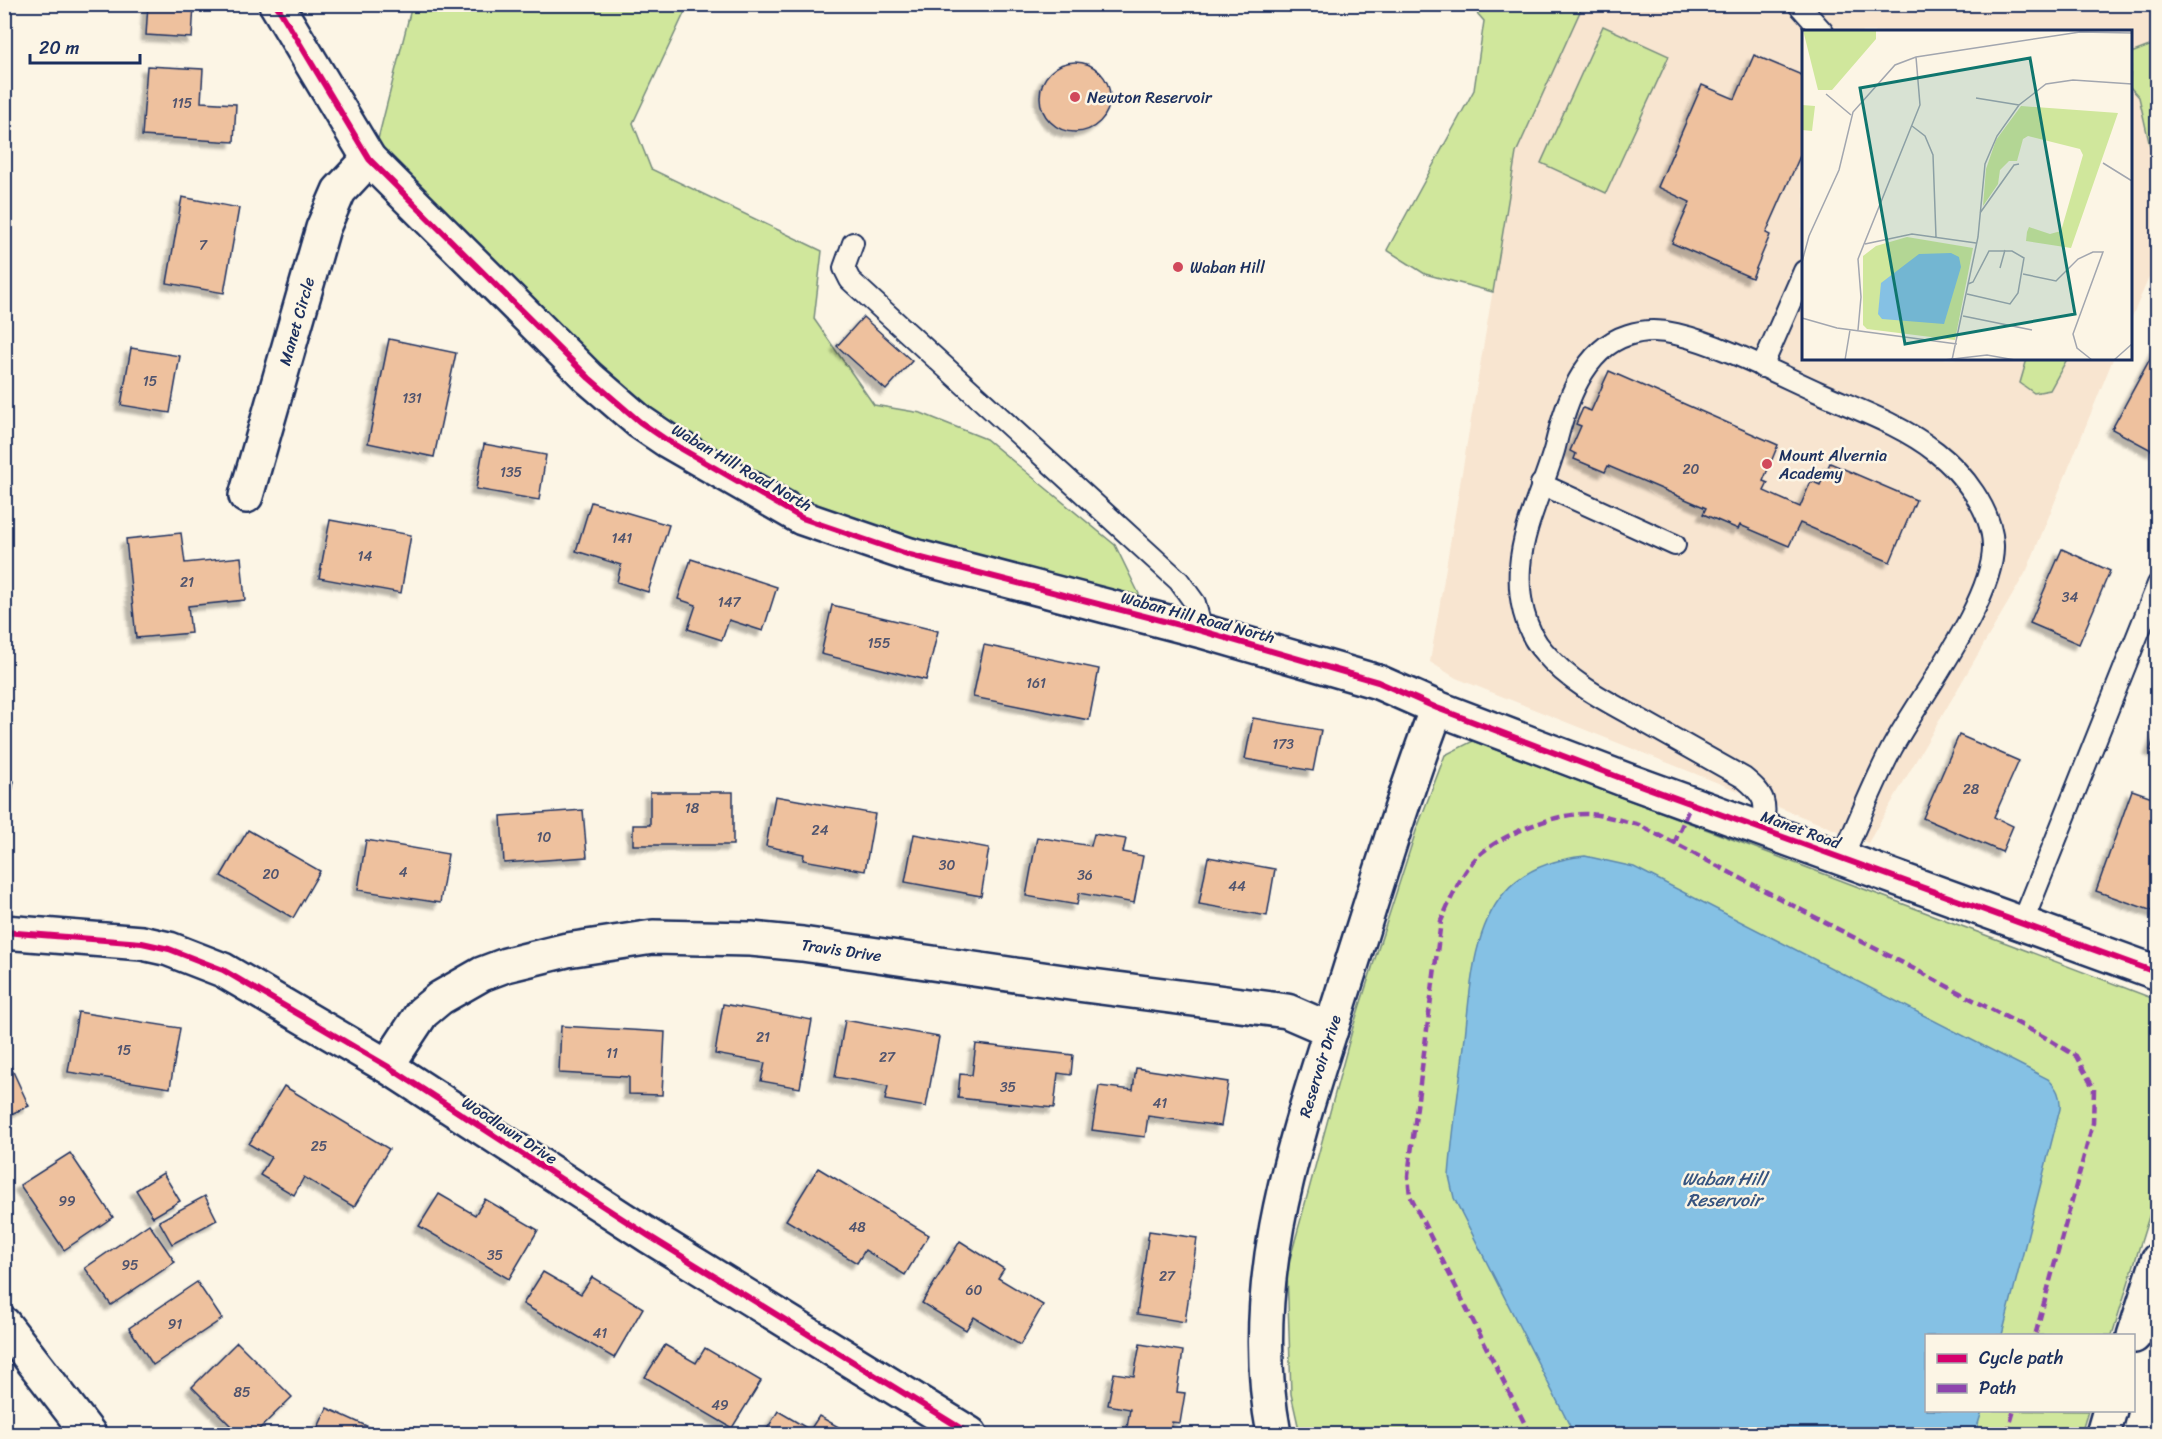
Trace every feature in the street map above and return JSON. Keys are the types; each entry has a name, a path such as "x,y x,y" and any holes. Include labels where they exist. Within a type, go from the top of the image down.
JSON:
{"street":[{"name":"Waban Hill Road North","path":"276,4 369,159 589,378 640,422 704,464 802,518 857,538 1015,584 1202,631 1378,682 1437,708"},
{"name":"Manet Circle","path":"246,496 323,228 339,191 369,159"},
{"name":"Manet Road","path":"1437,708 1762,830 2157,973"},
{"name":"Reservoir Drive","path":"1274,1434 1265,1377 1265,1328 1275,1225 1298,1135 1400,810 1437,708"},
{"name":"Woodlawn Drive","path":"4,932 115,939 169,949 223,970 387,1066 649,1236 970,1434"},
{"name":"Travis Drive","path":"387,1066 422,1013 440,998 482,974 506,965 567,950 653,937 751,939 802,944 1287,1011 1331,1030"},
{"path":"2134,1334 2157,1260"},
{"path":"4,1324 89,1434"},
{"path":"2103,1434 2109,1412"}],"lane":[{"path":"1798,4 1821,30"},
{"path":"853,243 844,268 850,280 1179,581 1195,603 1202,631"},
{"path":"1761,367 1802,273"},
{"path":"1762,830 1765,802 1758,789 1744,778 1601,699 1576,682 1541,650 1524,614 1519,588 1524,540 1572,396 1597,351 1636,333 1670,332 1761,367 1910,434 1938,453 1957,471 1974,494 1987,520 1993,544 1991,563 1978,600 1892,749 1842,859"},
{"path":"1541,484 1675,545"},
{"path":"2022,924 2157,584"}],"shaded area":[{"name":"Mount Alvernia Academy","path":"1583,5 2157,5 2157,259 2132,317 2132,30 1802,30 1802,360 2113,360 2027,570 1868,843 1456,678 1430,662 1516,153"}],"green space":[{"path":"412,5 688,5 633,123 651,169 822,251 814,319 874,405 921,413 986,439 1115,545 1141,598 845,521 698,445 623,399 377,143"},
{"path":"1470,5 1583,5 1516,153 1493,292 1425,274 1387,250 1474,90 1484,21"},
{"path":"1603,26 1669,56 1606,193 1541,163"},
{"path":"2158,43 2157,178 2139,97 2132,89 2132,53"},
{"path":"2026,360 2066,360 2050,390 2034,393 2020,383"},
{"path":"1473,741 2157,1000 2157,1191 2112,1334 1925,1334 1925,1412 2088,1412 2081,1434 1300,1434 1291,1394 1287,1270 1353,1027 1416,831 1445,755"}],"water":[{"name":"Waban Hill Reservoir","path":"1585,856 1634,867 2048,1079 2054,1086 2058,1092 2060,1109 2002,1334 1925,1334 1925,1412 1982,1412 1975,1434 1574,1434 1454,1198 1449,1176 1470,991 1477,949 1484,928 1492,910 1512,885 1541,867"}],"building":[{"path":"148,4 194,4 192,38 146,35"},
{"path":"1754,55 1802,75 1802,152 1766,233 1770,235 1752,278 1672,243 1690,202 1658,187 1702,85 1735,99"},
{"name":"Newton Reservoir","path":"1082,62 1095,68 1104,77 1108,83 1110,97 1108,111 1100,122 1089,130 1068,132 1050,122 1042,111 1040,90 1050,72 1061,64"},
{"path":"147,66 203,69 201,102 236,104 234,142 142,136"},
{"path":"182,197 239,208 224,293 167,283"},
{"path":"863,317 912,361 886,390 837,346"},
{"path":"389,339 456,353 434,457 368,443"},
{"path":"2157,346 2158,442 2153,451 2112,429"},
{"path":"131,348 180,356 170,413 121,405"},
{"path":"1609,371 1778,445 1763,481 1768,483 1764,491 1800,507 1811,481 1820,485 1830,463 1916,500 1890,562 1800,523 1789,546 1740,525 1738,529 1703,514 1706,508 1608,466 1605,472 1574,459 1576,454 1570,451 1581,426 1576,424 1583,408 1591,411"},
{"path":"484,444 546,455 539,500 476,489"},
{"path":"591,502 669,525 648,592 617,582 621,565 576,551"},
{"path":"330,520 411,535 401,593 319,578"},
{"path":"181,533 185,563 241,557 245,600 188,606 191,633 136,638 126,539"},
{"path":"2062,549 2110,571 2079,644 2030,623"},
{"path":"691,559 777,587 763,631 729,620 722,640 688,629 696,605 678,599"},
{"path":"832,605 938,631 926,680 821,654"},
{"path":"984,645 1099,669 1089,720 973,697"},
{"path":"1253,718 1321,730 1313,771 1245,759"},
{"path":"2158,728 2158,752 2150,750"},
{"path":"1959,735 2019,761 1994,817 2013,826 2002,852 1923,818"},
{"path":"4,779 14,781 4,833"},
{"path":"2132,790 2158,799 2158,913 2096,891"},
{"path":"650,792 733,792 733,845 633,845 633,825 650,825"},
{"path":"775,796 875,814 865,871 803,860 804,854 766,846"},
{"path":"583,810 587,857 504,863 501,816"},
{"path":"248,830 320,871 293,918 221,876"},
{"path":"914,834 989,848 981,896 905,882"},
{"path":"1094,834 1126,839 1123,852 1143,856 1134,903 1079,893 1077,905 1026,896 1037,837 1091,846"},
{"path":"366,840 448,854 440,903 358,890"},
{"path":"1208,857 1275,869 1267,916 1199,904"},
{"path":"723,1004 812,1020 800,1088 761,1081 765,1063 715,1054"},
{"path":"78,1012 180,1028 170,1088 68,1072"},
{"path":"845,1020 939,1037 926,1107 885,1100 888,1086 835,1077"},
{"path":"561,1026 665,1032 662,1095 629,1094 629,1077 559,1073"},
{"path":"976,1044 1073,1055 1071,1075 1058,1073 1054,1108 958,1098 960,1074 972,1075"},
{"path":"4,1052 29,1106 4,1117"},
{"path":"1136,1068 1228,1082 1221,1126 1148,1116 1145,1137 1092,1130 1099,1086 1133,1090"},
{"path":"284,1086 389,1149 354,1207 304,1177 294,1195 260,1175 271,1157 249,1144"},
{"path":"70,1153 113,1217 64,1250 20,1185"},
{"path":"818,1168 929,1235 905,1275 865,1250 857,1263 786,1220"},
{"path":"163,1173 180,1201 153,1217 136,1190"},
{"path":"439,1194 475,1215 485,1199 538,1230 509,1279 419,1226"},
{"path":"205,1196 217,1220 172,1244 159,1221"},
{"path":"149,1224 175,1262 111,1305 85,1268"},
{"path":"1149,1231 1197,1238 1185,1322 1137,1314"},
{"path":"960,1241 1004,1269 998,1278 1043,1305 1020,1345 974,1317 966,1330 922,1303"},
{"path":"543,1272 581,1294 592,1277 643,1308 614,1358 523,1304"},
{"path":"197,1282 222,1319 153,1365 129,1328"},
{"path":"237,1342 292,1397 254,1434 239,1434 192,1387"},
{"path":"1140,1344 1183,1351 1177,1392 1185,1393 1180,1423 1172,1422 1170,1434 1126,1434 1130,1409 1108,1405 1114,1373 1134,1376"},
{"path":"665,1345 696,1363 705,1348 761,1381 732,1428 645,1377"},
{"path":"327,1408 384,1434 315,1434"},
{"path":"778,1411 810,1430 819,1416 851,1434 764,1434"}],"marked path":[{"path":"1674,844 1691,804"},
{"path":"1530,1434 1410,1196 1408,1176 1441,921 1452,896 1471,864 1499,841 1530,826 1576,814 1608,817 1639,825 2050,1040 2076,1056 2094,1089 2093,1123 2036,1334"},
{"path":"2007,1434 2013,1412"}],"cycle path":[{"path":"276,4 369,159 589,378 640,422 668,441 802,518 910,555 1202,631 1378,682 1437,708 1626,780 2158,973"},
{"path":"4,932 142,943 169,949 223,970 387,1066 649,1236 970,1434"}],"place":[{"name":"Newton Reservoir","path":"1075,97"},
{"name":"Waban Hill","path":"1178,267"},
{"name":"Mount Alvernia Academy","path":"1767,464"}]}
